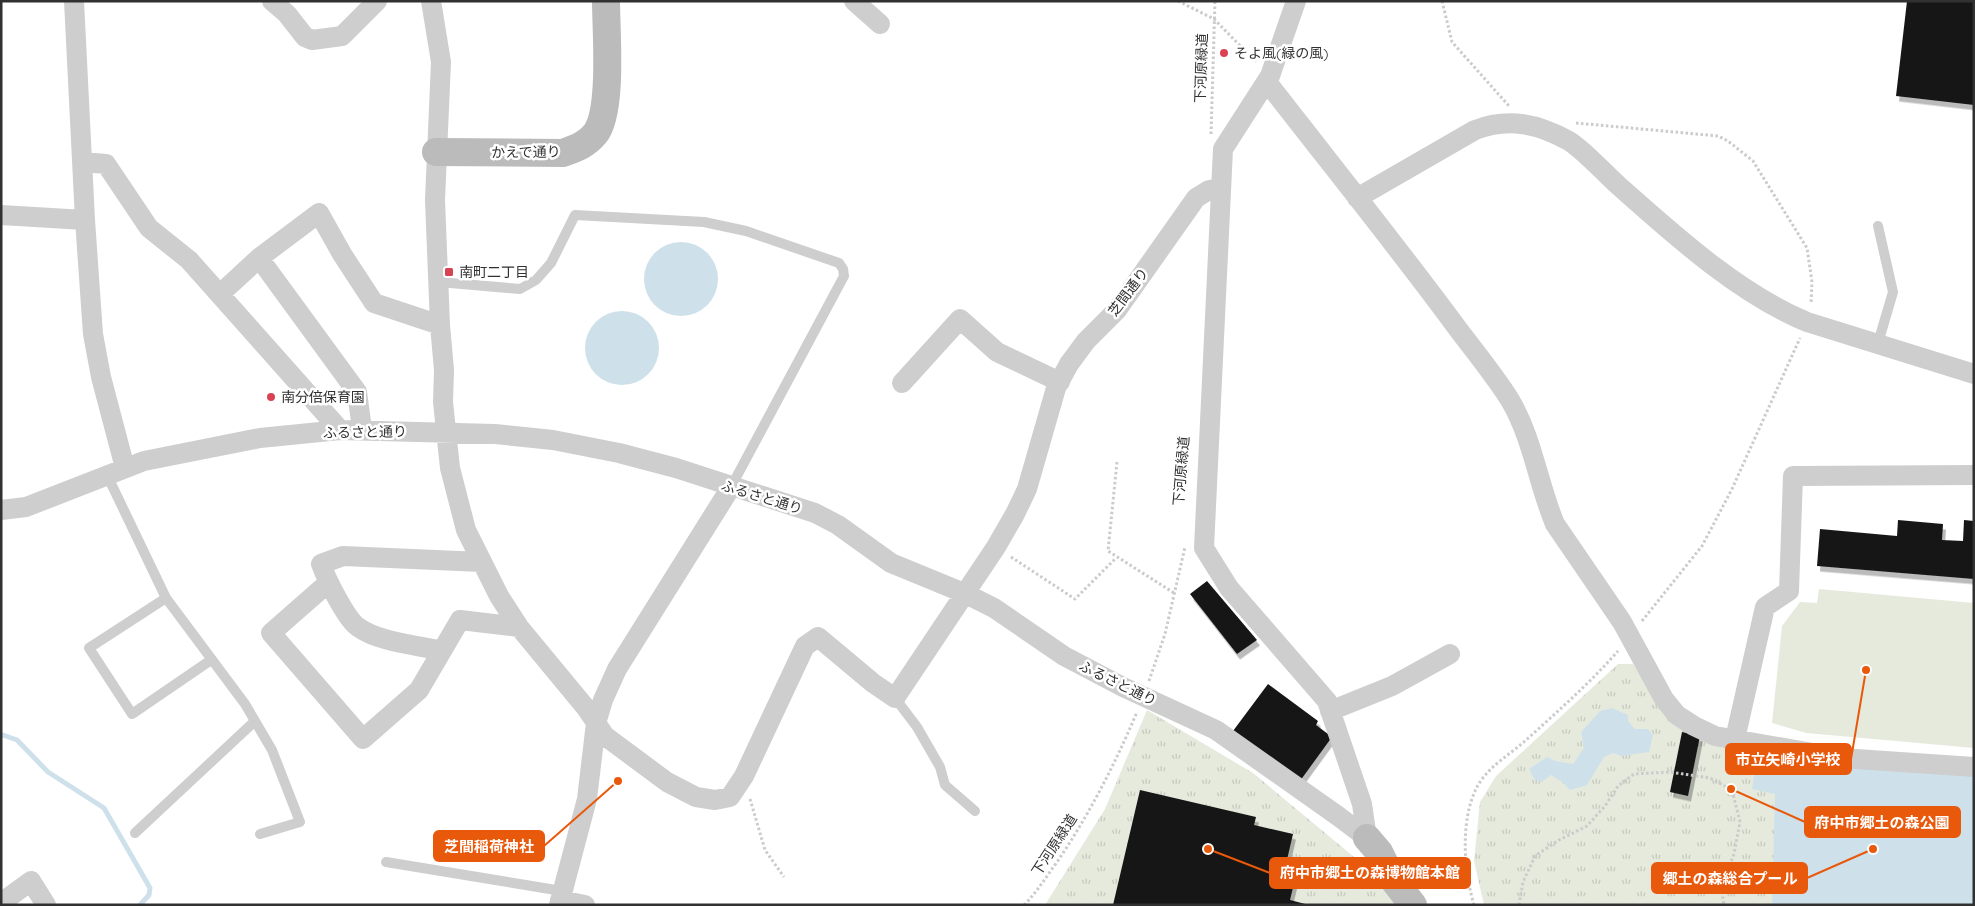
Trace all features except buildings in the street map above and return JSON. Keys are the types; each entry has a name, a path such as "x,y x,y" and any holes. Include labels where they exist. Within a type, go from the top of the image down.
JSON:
{"street":[{"path":"74,1 93,334 116,471"},
{"path":"272,1 287,14 305,37 312,40 342,36 377,1"},
{"path":"431,1 441,62 435,200 446,433 450,468 466,530 500,596 519,627 586,708 605,736 667,782 696,797 715,800 730,797 744,776 805,646 818,636 895,698"},
{"name":"かえで通り","path":"436,152 563,153 583,146 596,132 604,114 606,88 606,1"},
{"path":"854,1 880,24"},
{"path":"1296,1 1269,79 1223,150 1204,548 1229,588 1327,701 1362,804 1367,838"},
{"path":"1269,79 1510,400 1533,453 1549,510 1555,524 1622,622 1664,699 1678,715 1714,736 1841,758 1974,767"},
{"path":"1357,198 1475,130 1491,124 1508,122 1529,125 1571,142 1640,205 1723,273 1786,314 1974,374"},
{"path":"83,162 106,164 149,228 189,260 340,430"},
{"name":"芝間通り","path":"895,698 996,547 1027,488 1047,416 1069,364 1086,340 1117,310 1196,198 1209,190 1221,188"},
{"path":"220,294 259,258 319,213 342,254 374,303 440,325"},
{"path":"1,216 85,220"},
{"path":"259,258 357,392 362,429"},
{"path":"902,383 960,319 997,352 1060,382"},
{"name":"ふるさと通り","path":"1,510 26,507 144,461 260,438 340,430 362,429 495,434 552,440 609,451 676,468 815,513 838,525 891,563 964,593 994,608 1064,656 1144,697 1216,730 1367,838 1379,852 1392,878 1413,905"},
{"path":"1735,739 1764,607 1789,592 1793,476 1974,475"},
{"path":"586,905 560,899 573,857 587,799 596,724 603,700 618,669 731,487"},
{"path":"442,651 375,636 356,626 328,583 321,564 343,556 482,562"},
{"path":"328,583 271,633 363,739 419,690 460,620 519,627"},
{"path":"1330,711 1392,686 1450,654"},
{"path":"1,903 31,881 46,905"}],"lane":[{"path":"439,282 520,289 536,280 551,263 575,215 704,222 746,231 840,263 844,276 731,487"},
{"path":"1878,226 1892,292 1878,343"},
{"path":"116,471 166,598 245,704 272,750 300,822 260,834"},
{"path":"166,598 89,648 132,714 211,660"},
{"path":"895,698 918,727 940,767 945,784 975,811"},
{"path":"135,833 255,721"},
{"path":"386,862 560,899"}],"path":[{"path":"1178,1 1214,20 1269,79"},
{"name":"下河原緑道","path":"1210,143 1215,1"},
{"path":"1442,1 1452,42 1511,108 1505,108"},
{"path":"1474,905 1468,885 1466,859 1470,805 1476,788 1485,775 1498,762 1521,744 1600,672 1702,546 1732,488 1795,352 1811,310 1812,282 1807,248 1753,161 1728,141 1718,136 1569,122"},
{"path":"1117,462 1108,551 1116,558 1174,593"},
{"name":"下河原緑道","path":"1024,905 1034,895 1073,838 1115,764 1144,697 1165,634 1186,538"},
{"path":"996,547 1075,599 1116,558"},
{"path":"1519,905 1523,882 1535,856 1559,840 1587,826 1605,806 1618,786 1634,774 1670,772 1710,778 1732,790 1740,822 1734,854 1721,888 1724,905"},
{"path":"744,776 764,850 784,878"}],"green space":[{"path":"1819,589 1974,603 1974,748 1806,733 1772,723 1782,626 1800,602 1817,603"},
{"path":"1618,664 1633,664 1672,722 1925,769 1974,905 1484,905 1474,861 1480,802 1496,776"},
{"path":"1147,710 1253,773 1395,891 1406,905 1045,905 1105,809"}],"water":[{"path":"681,242 695,245 707,253 715,265 718,279 715,293 707,305 695,313 681,316 667,313 655,305 647,293 644,279 647,265 655,253 667,245"},
{"path":"622,311 643,317 653,327 659,348 653,369 643,379 622,385 601,379 591,369 585,348 591,327 601,317"},
{"path":"1612,708 1628,715 1628,721 1635,729 1648,729 1653,735 1649,752 1621,756 1613,753 1604,757 1587,785 1570,790 1551,775 1542,782 1534,779 1529,769 1547,757 1555,761 1573,764 1584,748 1581,732 1600,711"},
{"path":"1758,750 1974,776 1974,905 1772,905 1775,794 1752,789"}],"waterway":[{"path":"1,736 17,740 48,772 104,808 150,888 149,895 140,905"}],"place":[{"name":"そよ風(緑の風)","path":"1224,53"},
{"name":"南町二丁目","path":"449,272"},
{"name":"南分倍保育園","path":"271,397"},
{"name":"市立矢崎小学校","path":"1866,670"},
{"name":"芝間稲荷神社","path":"618,781"},
{"name":"府中市郷土の森公園","path":"1731,789"},
{"name":"府中市郷土の森博物館本館","path":"1208,849"},
{"name":"郷土の森総合プール","path":"1873,849"}]}
